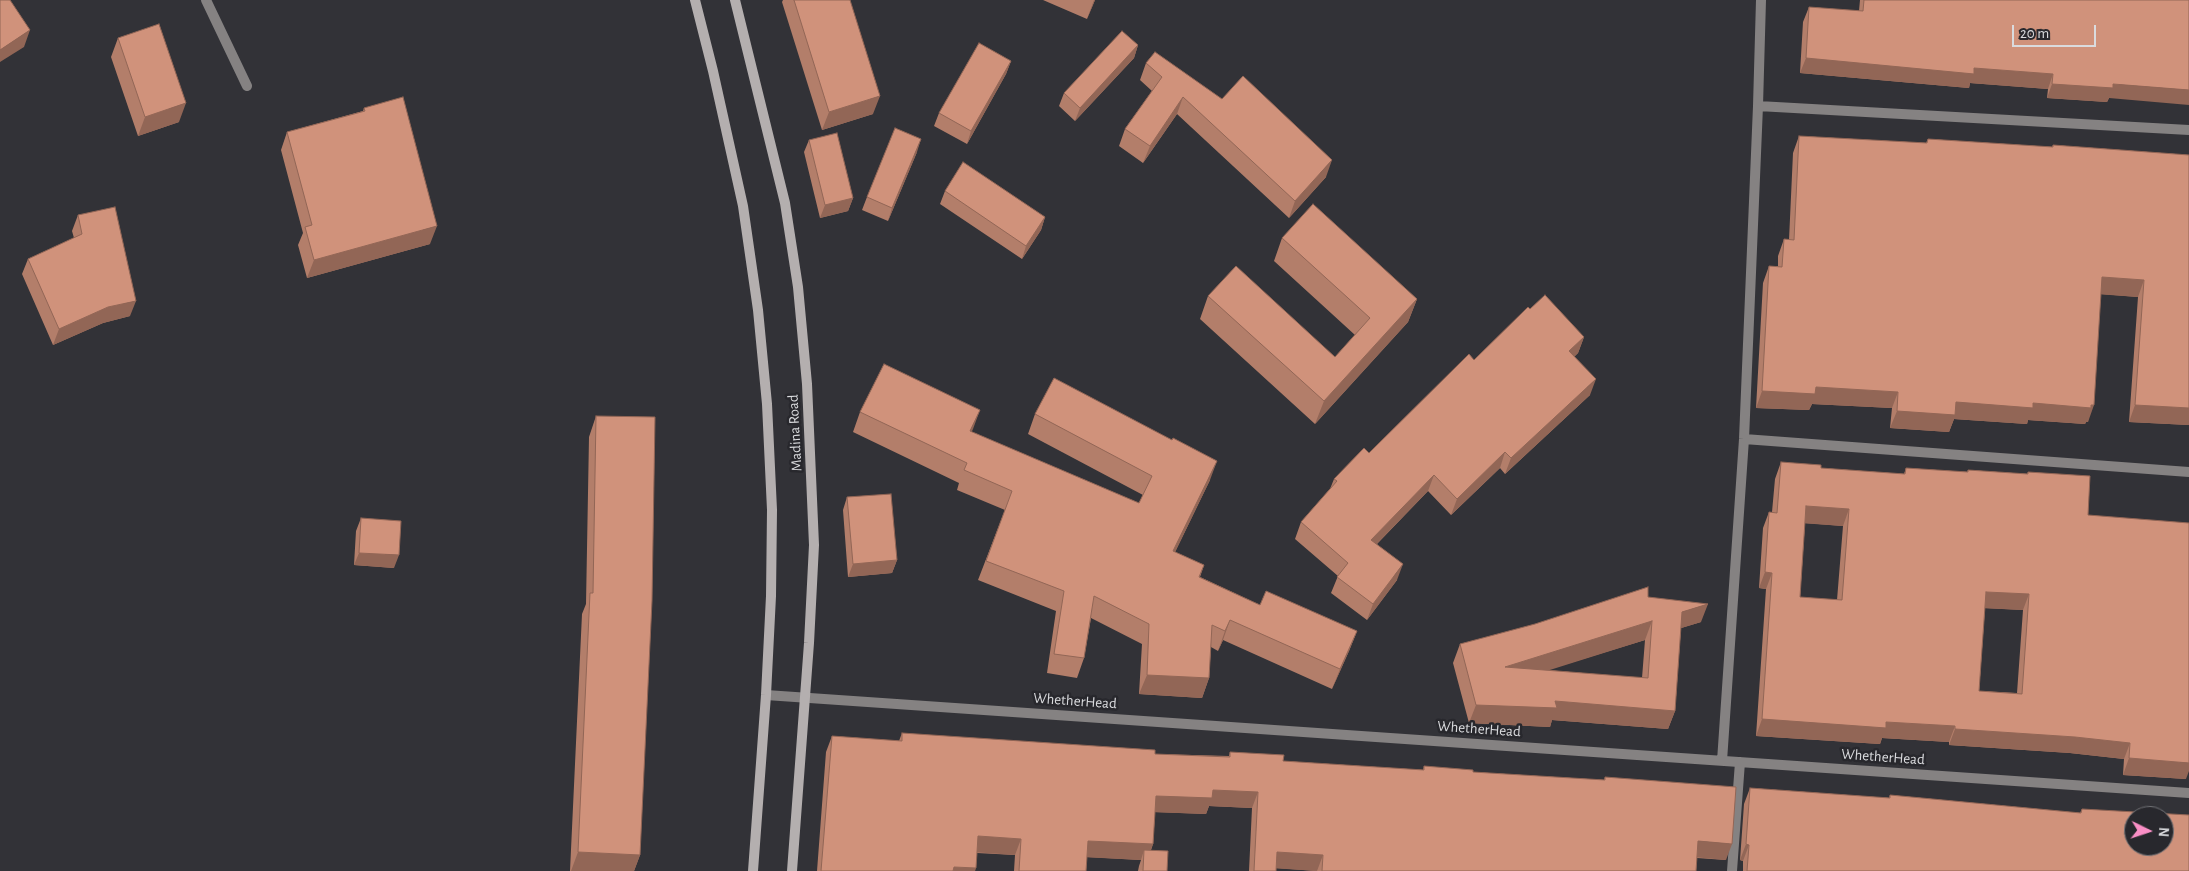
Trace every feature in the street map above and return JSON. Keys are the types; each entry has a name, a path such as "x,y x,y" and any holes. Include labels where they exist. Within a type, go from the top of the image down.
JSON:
{"main road":[{"name":"Madina Road","path":"695,0 744,206 758,310 767,404 772,510 771,596 766,695 752,871"},
{"name":"Madina Road","path":"735,0 785,203 798,287 807,384 814,545 809,643 792,871"}],"street":[{"path":"206,0 247,86"},
{"path":"1722,761 1744,439 1761,0"},
{"path":"1758,106 2189,130"},
{"path":"1744,439 2189,472"},
{"name":"WhetherHead","path":"766,695 2189,794"},
{"path":"1732,871 1740,762"}],"building":[{"path":"0,0 10,0 30,30 0,50"},
{"path":"794,0 850,0 880,96 829,112"},
{"path":"1864,0 2189,0 2189,90 2113,84 2113,88 2052,84 2053,74 1974,68 1974,74 1806,58 1809,7 1863,11"},
{"path":"159,24 186,103 145,117 118,38"},
{"path":"1122,31 1138,45 1080,108 1064,93"},
{"path":"979,43 1011,61 971,131 939,113"},
{"path":"1155,52 1222,99 1243,76 1332,160 1295,201 1183,97 1150,146 1125,129 1162,77 1146,63"},
{"path":"403,97 437,226 314,260 305,227 312,225 287,132 365,111 364,108"},
{"path":"895,128 921,139 892,208 867,197"},
{"path":"837,133 853,198 825,205 809,140"},
{"path":"1799,136 1927,143 1928,139 2053,147 2053,145 2189,155 2189,408 2135,405 2144,280 2102,277 2094,405 2091,405 2091,408 2033,403 2033,408 1956,402 1955,415 1897,411 1898,392 1816,387 1815,394 1762,391 1769,266 1782,267 1784,239 1794,240"},
{"path":"963,162 1045,217 1026,246 945,191"},
{"path":"1313,204 1417,299 1324,401 1208,296 1236,266 1335,357 1370,318 1282,238"},
{"path":"115,207 136,301 108,307 59,329 28,259 82,234 78,215"},
{"path":"1545,295 1584,337 1569,351 1596,379 1511,458 1505,452 1457,499 1434,475 1371,540 1403,564 1373,604 1337,577 1348,563 1301,522 1337,481 1334,479 1364,448 1369,453 1469,354 1474,360 1528,307 1530,309"},
{"path":"884,364 980,410 970,431 1139,503 1152,476 1035,414 1054,378 1172,440 1173,438 1217,461 1173,551 1204,565 1199,577 1260,605 1266,591 1357,631 1340,669 1230,620 1225,631 1212,625 1209,678 1147,675 1149,624 1094,596 1084,658 1054,654 1064,591 986,561 1012,491 964,470 967,463 860,412"},
{"path":"596,416 655,417 652,601 640,855 578,852 590,593 593,593"},
{"path":"1781,462 1821,465 1821,468 1905,474 1906,468 2090,476 2088,515 2189,523 2189,763 2129,758 2130,743 2075,737 1955,729 1955,726 1886,722 1886,728 1762,719 1772,573 1765,572 1769,512 1777,513","holes":["1806,506 1849,509 1842,600 1800,597","1986,592 2029,594 2022,694 1979,691"]},
{"path":"891,494 897,560 853,564 847,497"},
{"path":"361,518 401,521 399,555 359,553"},
{"path":"1648,587 1648,597 1708,604 1682,612 1675,711 1555,701 1557,708 1476,705 1460,644 1535,624","holes":["1652,621 1648,678 1505,667"]},
{"path":"902,733 1155,750 1155,754 1230,757 1230,752 1284,755 1283,761 1424,770 1424,766 1473,770 1473,772 1605,780 1605,777 1736,787 1732,844 1698,841 1696,871 1322,871 1323,855 1277,852 1276,871 1254,871 1258,792 1213,790 1212,798 1156,796 1153,844 1088,841 1086,871 1019,871 1021,839 978,836 976,868 954,867 953,871 821,871 832,736 902,741"},
{"path":"1750,788 1890,798 1890,795 2081,813 2082,809 2124,811 2124,856 2174,856 2174,814 2189,815 2189,871 1747,871 1749,845 1746,844"},
{"path":"1144,850 1168,851 1167,871 1143,871"}]}
